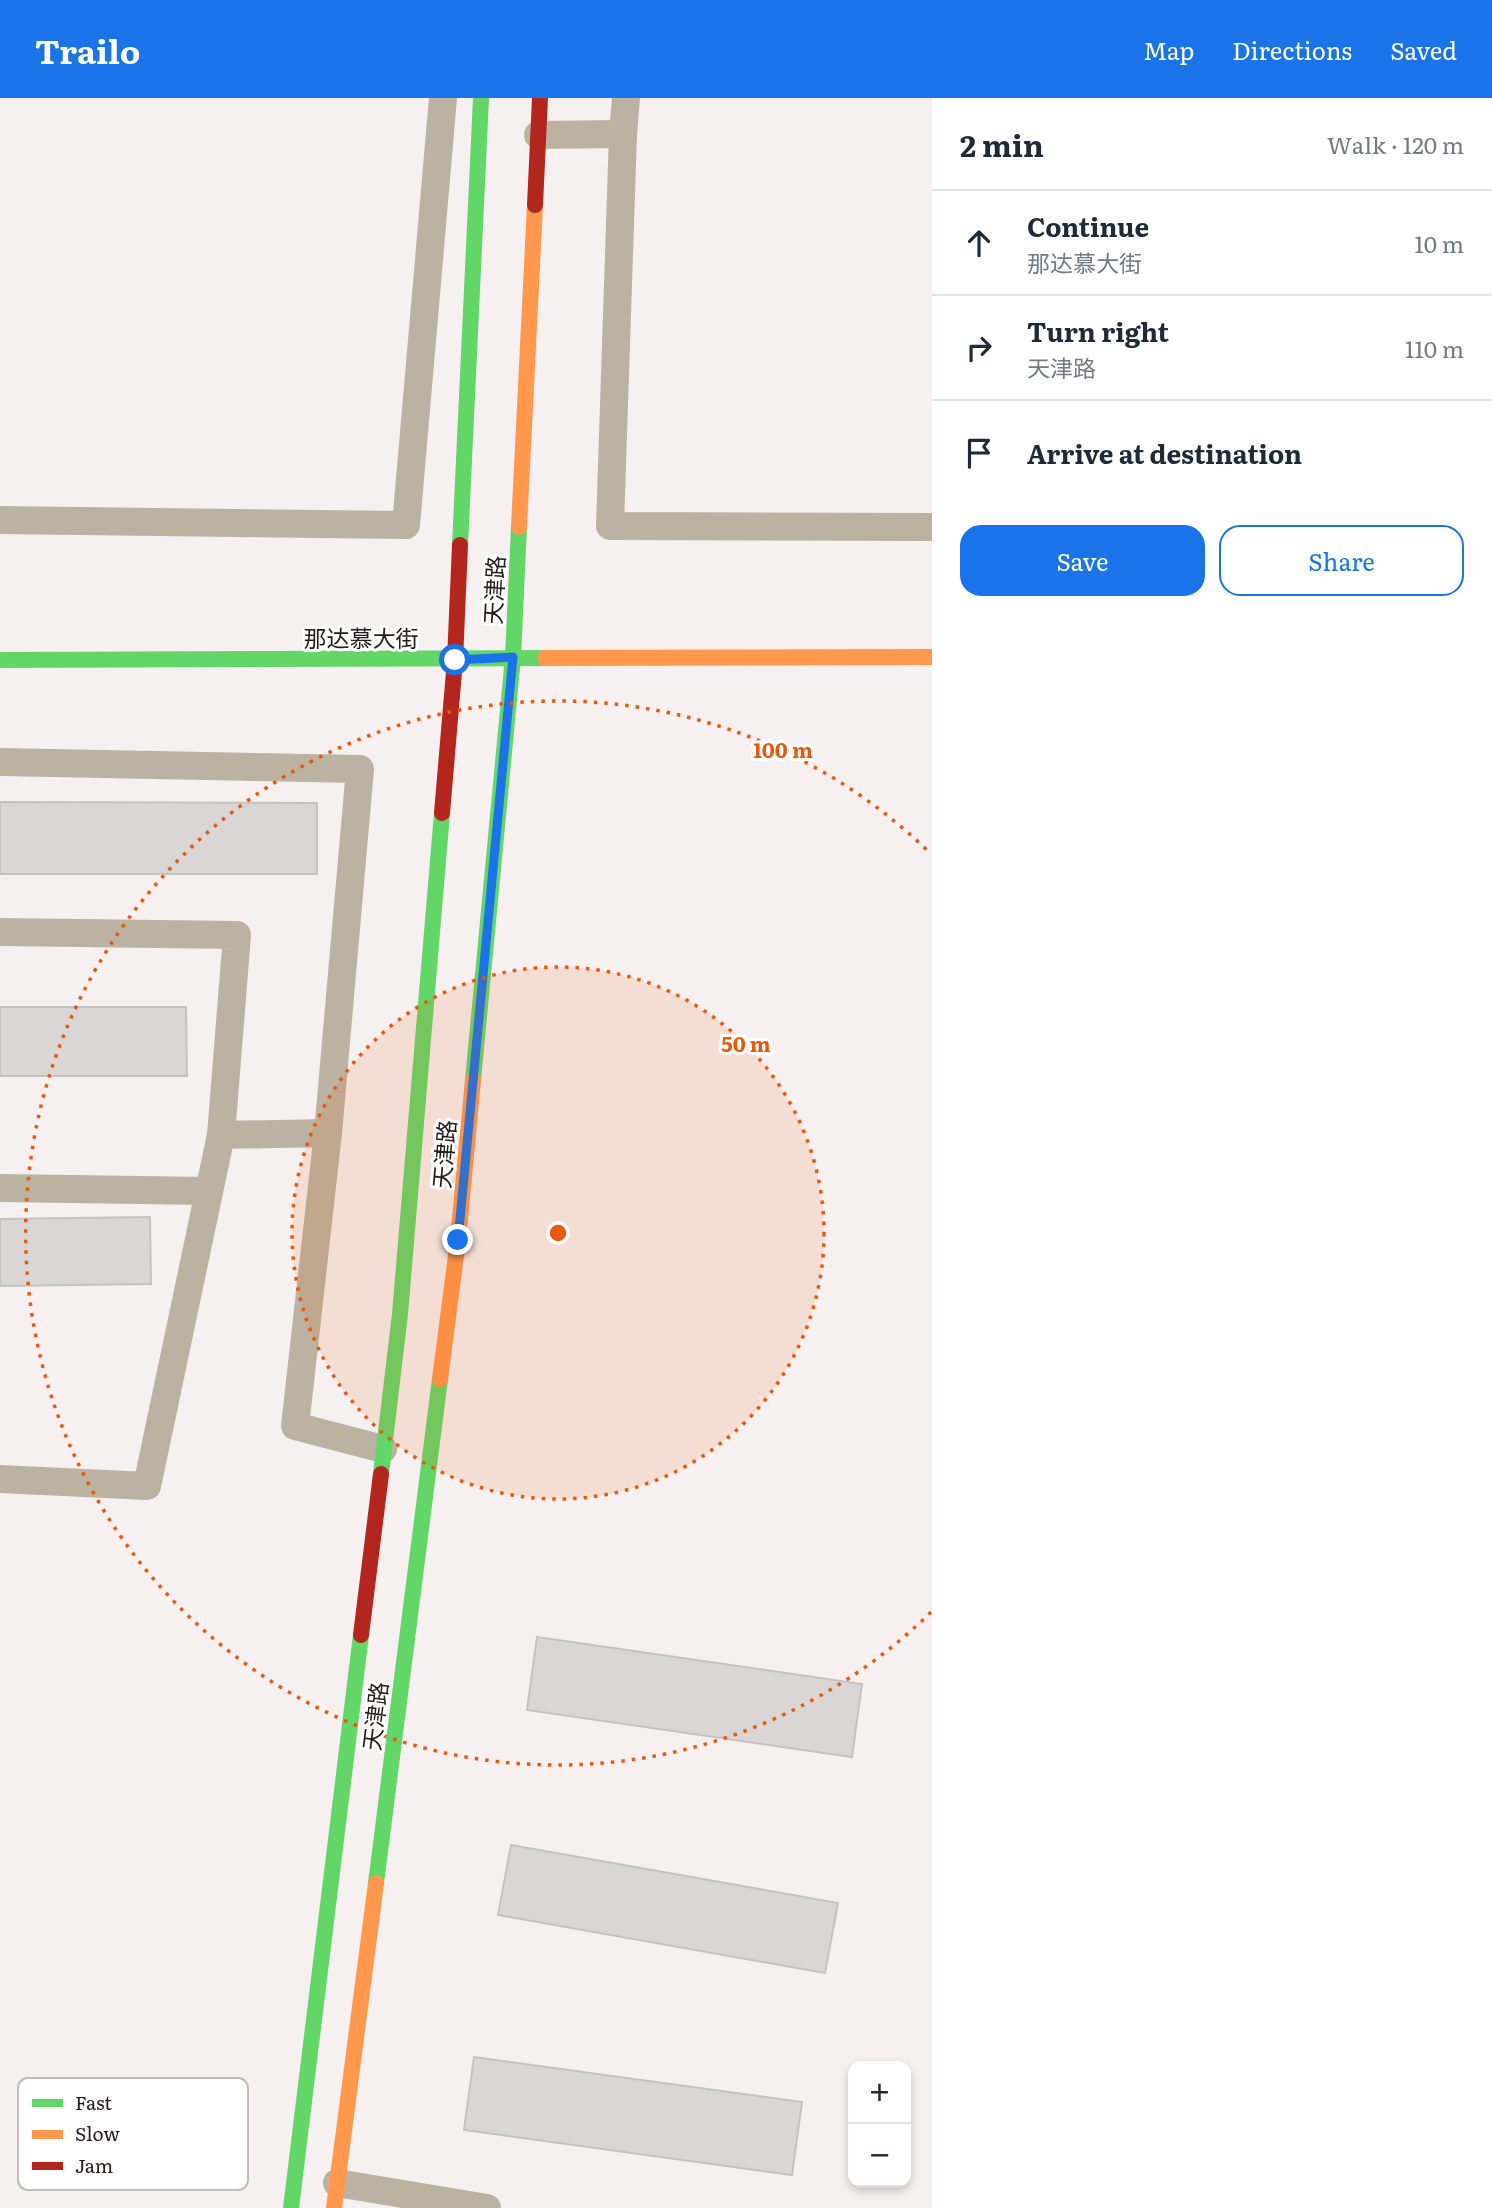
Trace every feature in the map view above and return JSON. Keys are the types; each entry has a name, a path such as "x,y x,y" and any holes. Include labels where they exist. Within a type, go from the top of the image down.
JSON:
{"street":[{"path":"0,520 406,524 443,98"},
{"name":"天津路","path":"291,2208 400,1314 455,660 481,98"},
{"name":"天津路","path":"336,2196 458,1240 513,657 540,98"},
{"path":"626,98 610,526 932,527"},
{"path":"538,135 623,134"},
{"name":"那达慕大街","path":"0,660 932,657"},
{"path":"0,762 360,769 328,1133 295,1426 383,1449"},
{"path":"0,932 237,935 222,1135 147,1486 0,1479"},
{"path":"222,1135 328,1133"},
{"path":"0,1188 209,1191"},
{"path":"336,2196 478,2207"}],"building":[{"path":"0,802 317,803 317,874 0,874"},
{"path":"0,1007 186,1007 187,1076 0,1076"},
{"path":"150,1217 151,1284 0,1286 0,1219"},
{"path":"537,1637 862,1684 852,1757 527,1710"},
{"path":"511,1845 838,1903 825,1973 498,1915"},
{"path":"474,2057 802,2102 792,2175 464,2130"}],"traffic: fast":[{"path":"460,545 481,98"},
{"path":"473,1080 513,657 519,527"},
{"path":"0,660 545,658"},
{"path":"381,1474 400,1314 442,813"},
{"path":"376,1883 440,1379"},
{"path":"291,2208 361,1635"}],"traffic: slow":[{"path":"519,527 535,205"},
{"path":"545,658 932,657"},
{"path":"440,1379 458,1240 473,1080"},
{"path":"334,2208 376,1883"}],"traffic: jam":[{"path":"535,205 540,98"},
{"path":"442,813 455,660 460,545"},
{"path":"361,1635 381,1474"}],"route":[{"path":"455,660 513,657 458,1240"}]}
